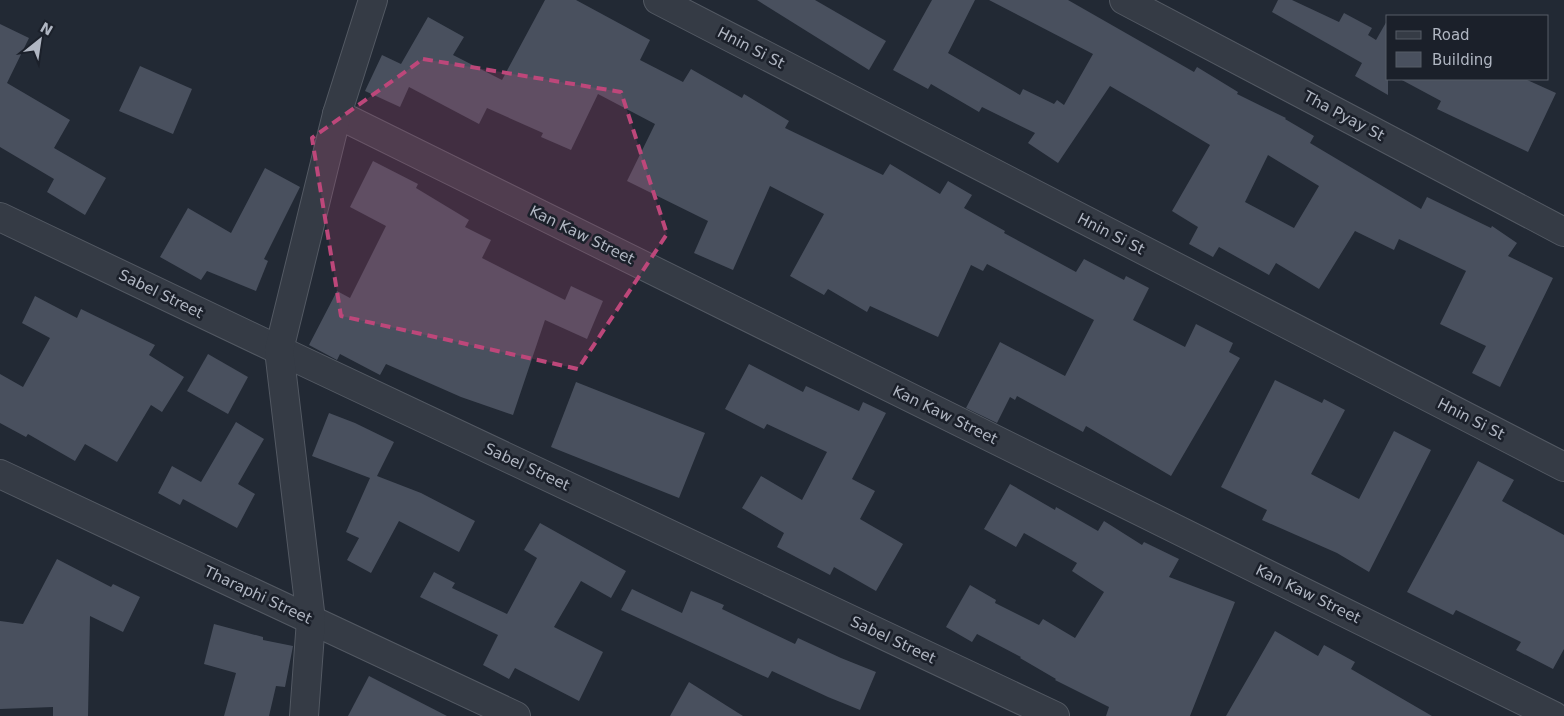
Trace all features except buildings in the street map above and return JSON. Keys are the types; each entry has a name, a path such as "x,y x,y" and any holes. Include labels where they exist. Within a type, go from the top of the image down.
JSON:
{"street":[{"path":"304,716 311,620 278,350 337,114 373,0"},
{"name":"Hnin Si St","path":"658,0 1564,467"},
{"name":"Tha Pyay St","path":"1124,0 1564,232"},
{"name":"Kan Kaw Street","path":"337,114 1554,716"},
{"name":"Sabel Street","path":"0,217 1055,716"},
{"name":"Tharaphi Street","path":"0,474 516,716"}],"highlighted area":[{"path":"423,59 621,92 667,234 578,369 341,316 312,138"}]}
